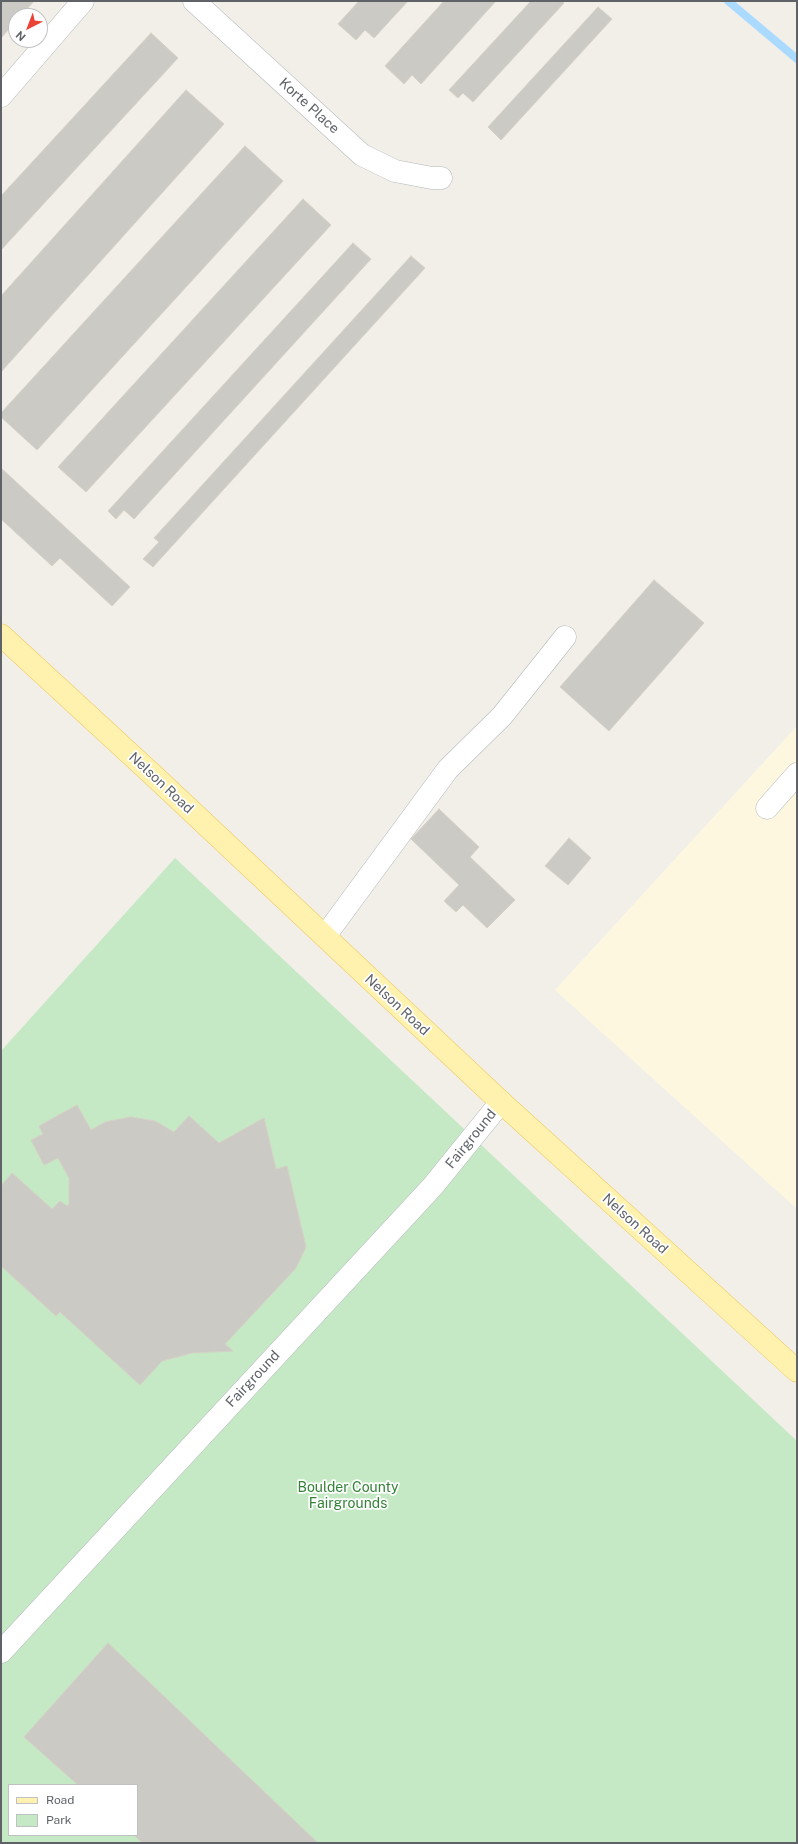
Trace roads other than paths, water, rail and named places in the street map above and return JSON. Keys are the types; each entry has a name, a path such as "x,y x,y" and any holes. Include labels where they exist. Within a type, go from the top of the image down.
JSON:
{"main road":[{"name":"Nelson Road","path":"1,635 153,774 501,1102 797,1371"}],"street":[{"path":"1,96 83,1"},
{"name":"Korte Place","path":"194,1 362,155 396,172 441,178"},
{"path":"325,936 448,769 502,716 565,637"},
{"path":"767,808 797,774"},
{"name":"Fairground","path":"1,1652 433,1186 501,1102"}],"waterway":[{"path":"728,1 797,59"}],"park label":[{"name":"Boulder County Fairgrounds","path":"348,1496"}]}
